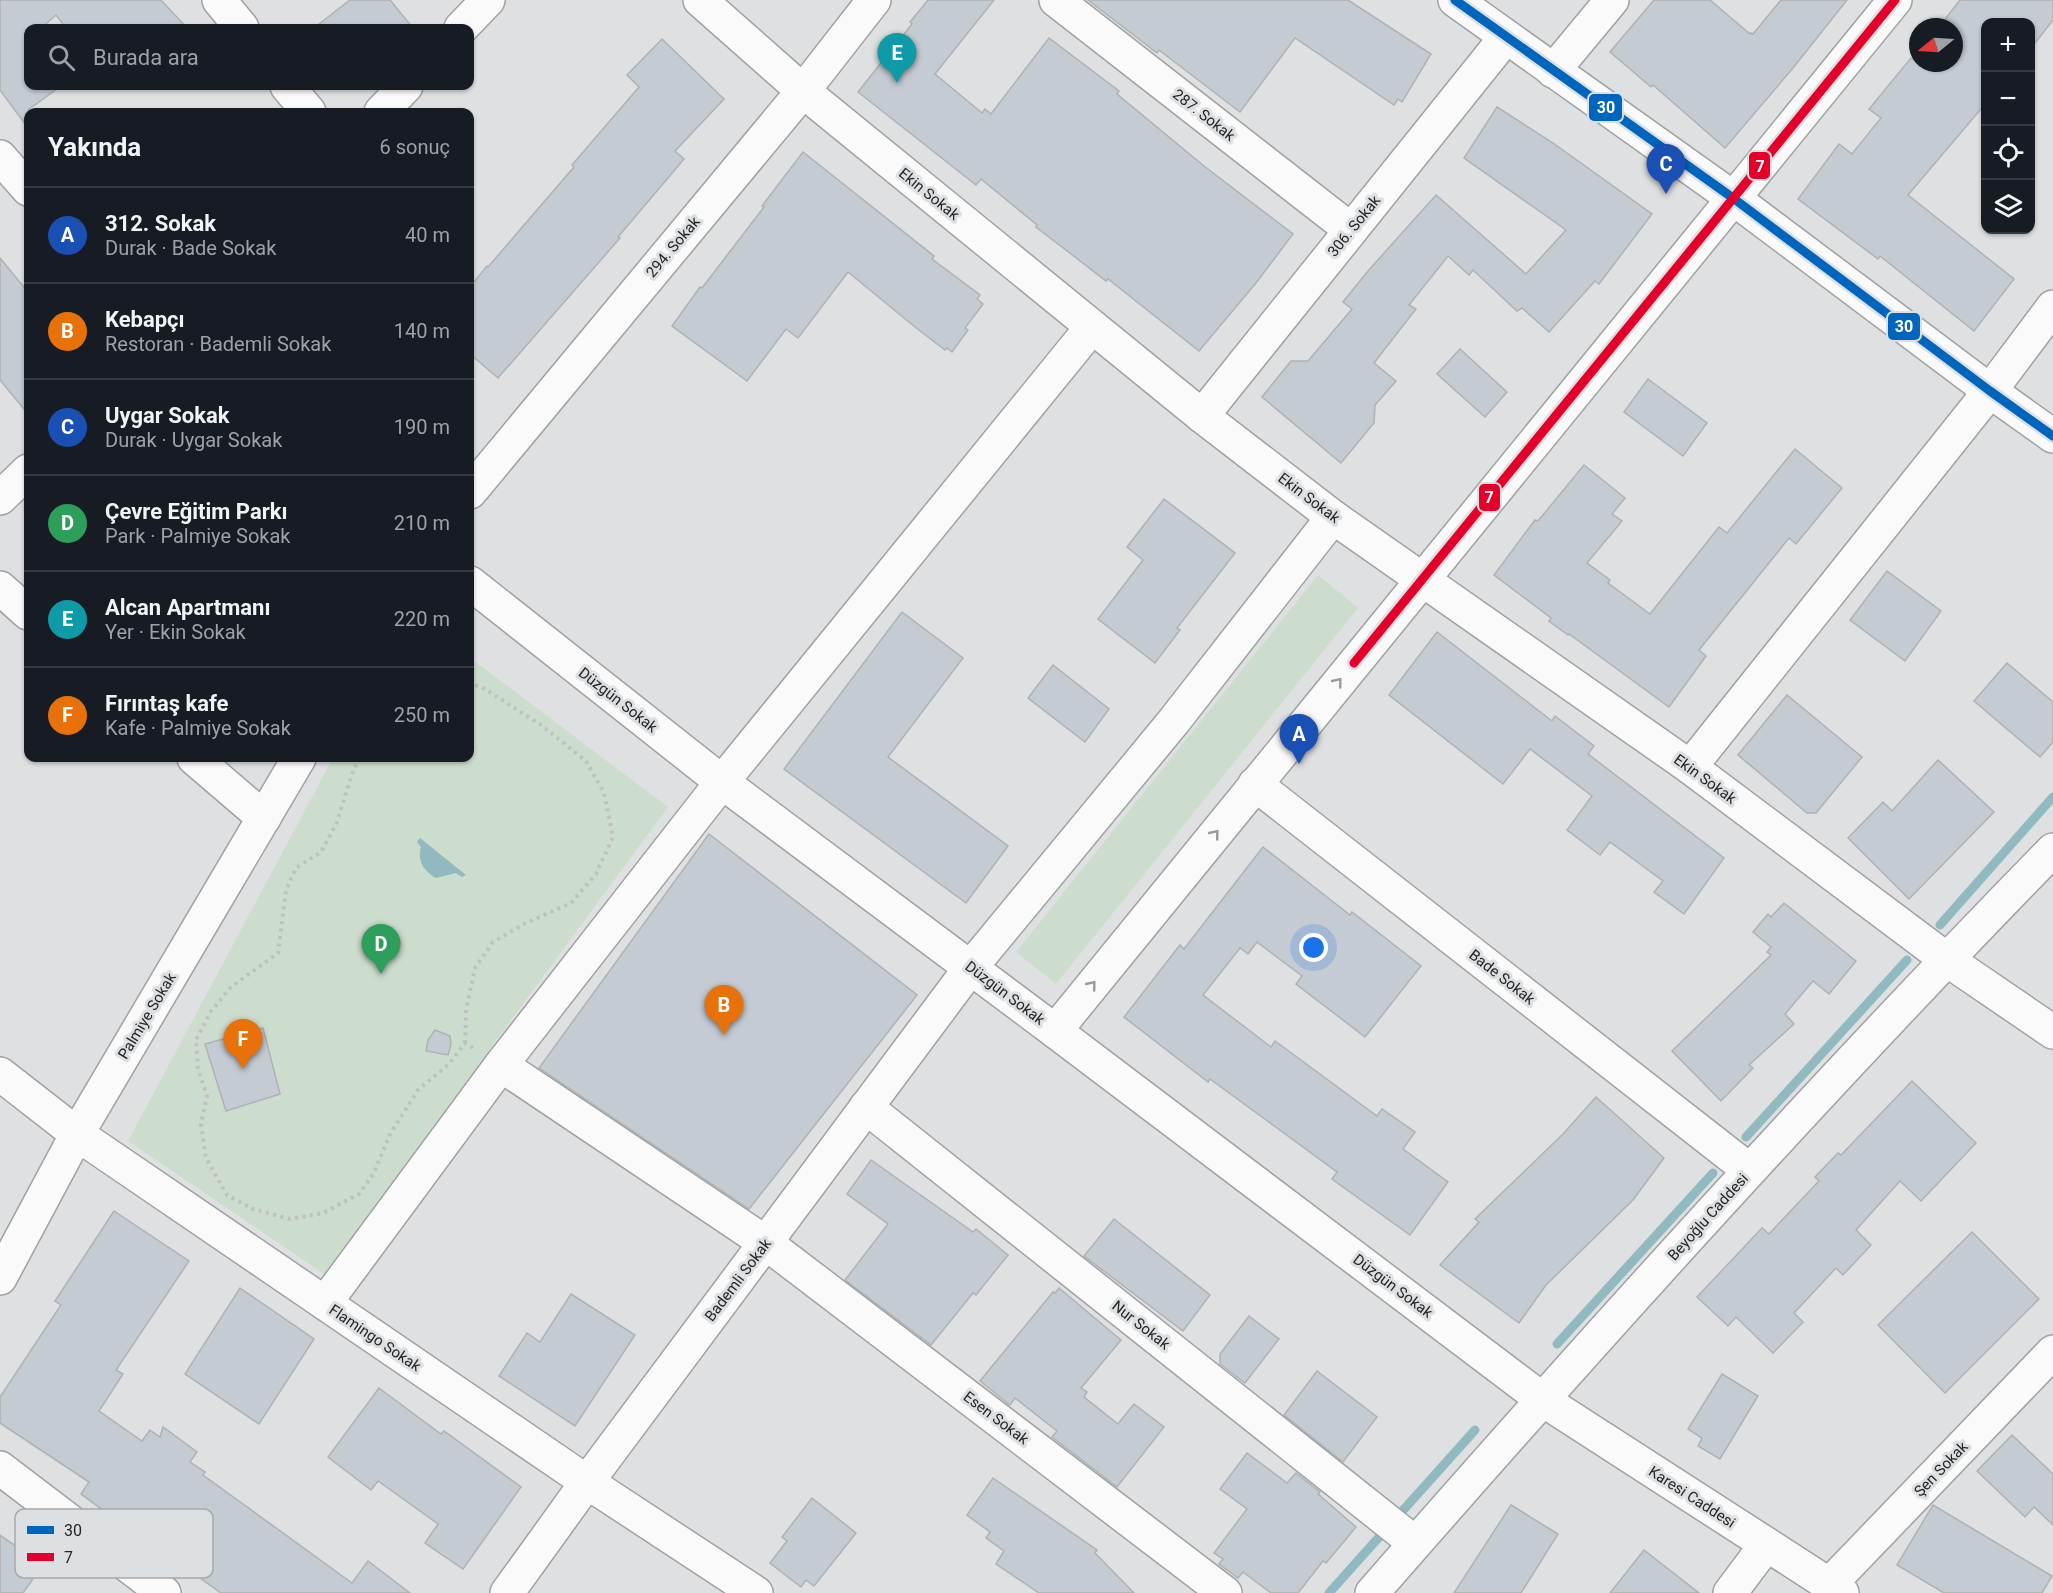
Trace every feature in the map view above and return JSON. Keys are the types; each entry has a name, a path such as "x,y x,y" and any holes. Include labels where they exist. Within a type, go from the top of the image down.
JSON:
{"street":[{"path":"219,0 239,24"},
{"path":"464,24 488,0"},
{"name":"Ekin Sokak","path":"700,0 803,91 1202,416 1333,517 1690,767 1946,959 2053,1032"},
{"name":"294. Sokak","path":"474,487 803,91 874,0"},
{"name":"287. Sokak","path":"1056,0 1351,230"},
{"path":"1455,0 1733,198 2053,436"},
{"path":"1553,71 1612,0"},
{"path":"1055,1030 1895,0"},
{"name":"306. Sokak","path":"1202,416 1506,36"},
{"path":"290,90 306,108"},
{"path":"385,108 402,90"},
{"path":"0,157 24,184"},
{"path":"1690,767 1990,391 2053,308"},
{"path":"325,1303 501,1065 722,782 1092,327"},
{"path":"0,498 24,475"},
{"name":"Bademli Sokak","path":"507,1593 587,1482 971,967 1174,721 1333,517"},
{"name":"Düzgün Sokak","path":"474,586 722,782 1055,1030 1543,1400"},
{"path":"0,588 24,609"},
{"path":"199,762 264,818"},
{"name":"Palmiye Sokak","path":"0,1278 77,1134 297,762"},
{"name":"Bade Sokak","path":"1255,784 1749,1170"},
{"name":"Beyoğlu Caddesi","path":"1372,1593 1399,1530 1543,1400 1749,1170 1946,959 2053,850"},
{"name":"Esen Sokak","path":"501,1065 766,1243 1225,1593"},
{"name":"Flamingo Sokak","path":"0,1074 77,1134 587,1482 756,1593"},
{"name":"Nur Sokak","path":"866,1107 1399,1530"},
{"name":"Şen Sokak","path":"1836,1589 2053,1352"},
{"name":"Karesi Caddesi","path":"1543,1400 1836,1589"},
{"path":"0,1468 54,1509"},
{"path":"1730,1593 1766,1545"},
{"path":"144,1578 164,1593"}],"path":[{"path":"358,762 337,822 321,852 296,868 286,890 278,953 231,987 211,1011 196,1040 198,1068 207,1096 201,1124 206,1158 227,1195 253,1209 290,1219 323,1213 359,1194 374,1173 390,1134 418,1090 449,1064 465,1043 466,1010 475,968 493,942 526,923 571,903 596,874 613,837 604,793 586,761 541,725 485,689 474,685"},
{"path":"465,1043 501,1065"}],"green space":[{"path":"1318,575 1358,608 1056,984 1016,952"},
{"path":"474,661 668,807 324,1274 128,1141 331,762 474,762"}],"water":[{"path":"420,838 466,875 462,877 456,873 436,878 432,875 421,861 421,847 417,842"}],"building":[{"path":"0,0 161,0 183,24 63,24 56,15 46,24 24,24 24,90 56,90 31,108 24,108 24,123 0,90"},
{"path":"350,0 390,0 410,24 319,24"},
{"path":"928,0 994,0 935,74 982,113 985,109 991,114 1049,38 1119,91 1117,94 1204,166 1293,234 1256,283 1199,351 1108,279 1106,281 1036,227 1037,225 981,179 976,185 858,92"},
{"path":"1088,0 1348,0 1431,54 1402,102 1398,99 1394,105 1295,38 1240,112 1159,50 1157,53"},
{"path":"1654,0 1710,0 1750,34 1753,34 1781,0 1847,0 1725,148 1653,85 1651,87 1610,52"},
{"path":"1960,0 2053,0 2053,20 2035,43 2035,18 1981,18 1981,109 1908,195 2014,279 1974,331 1880,256 1878,259 1798,199 1839,144 1852,154 1881,118 1869,109 1909,60 1909,72 1963,72 1963,18 1946,18"},
{"path":"662,39 724,99 675,151 684,159 618,237 620,238 498,378 474,357 474,282 574,167 572,165 639,87 627,75"},
{"path":"1497,107 1553,143 1652,214 1599,284 1595,281 1549,332 1522,308 1517,311 1473,270 1469,275 1448,256 1409,305 1416,309 1374,363 1396,381 1375,405 1374,423 1341,463 1262,397 1291,361 1308,361 1352,309 1343,302 1436,195 1526,274 1566,230 1464,158"},
{"path":"803,152 934,256 932,259 980,295 977,299 983,304 965,328 968,330 952,352 947,348 945,350 915,327 848,272 798,338 786,329 747,381 672,326 764,207 762,206"},
{"path":"0,258 24,287 24,409 0,380"},
{"path":"1460,349 1507,392 1485,417 1437,374"},
{"path":"1648,379 1707,423 1683,456 1624,412"},
{"path":"1795,449 1842,488 1796,544 1789,538 1699,650 1706,656 1669,707 1549,621 1551,618 1494,575 1535,520 1538,521 1584,465 1625,498 1612,514 1622,521 1587,563 1610,580 1608,583 1650,614 1719,527 1727,533"},
{"path":"1164,499 1235,553 1177,628 1180,630 1155,663 1098,619 1143,560 1127,547"},
{"path":"1887,571 1941,611 1905,661 1850,620"},
{"path":"902,612 963,658 888,757 1008,846 966,903 784,769"},
{"path":"1437,632 1552,721 1555,716 1594,746 1588,754 1724,858 1684,914 1654,892 1663,881 1610,842 1600,855 1567,830 1592,796 1530,749 1503,784 1389,695"},
{"path":"2007,663 2053,702 2053,742 2040,757 1974,701"},
{"path":"1053,665 1109,709 1085,742 1028,698"},
{"path":"1787,695 1862,757 1816,813 1807,813 1738,755"},
{"path":"1938,760 1994,812 1909,899 1848,838 1883,802 1892,811"},
{"path":"709,834 917,995 749,1209 539,1068"},
{"path":"1263,847 1350,915 1352,912 1421,966 1365,1037 1296,984 1302,976 1257,942 1248,954 1240,948 1203,995 1271,1047 1275,1041 1377,1116 1382,1109 1415,1132 1403,1149 1448,1182 1410,1235 1332,1179 1337,1172 1210,1079 1208,1082 1124,1017 1180,945 1184,949"},
{"path":"1784,903 1856,961 1829,994 1813,981 1785,1014 1794,1024 1749,1065 1753,1068 1721,1101 1672,1051 1771,955 1767,952 1771,947 1753,932 1768,914 1771,917"},
{"path":"263,1028 280,1094 226,1111 205,1044"},
{"path":"435,1030 450,1036 451,1044 448,1055 426,1051 428,1040"},
{"path":"1912,1081 1976,1143 1921,1201 1900,1181 1856,1230 1871,1245 1843,1275 1836,1268 1794,1313 1803,1322 1773,1353 1736,1317 1728,1326 1697,1297 1762,1228 1769,1234 1819,1181 1815,1177 1838,1153 1841,1155"},
{"path":"1596,1097 1664,1158 1633,1200 1546,1285 1519,1323 1440,1265 1479,1222 1475,1219 1563,1134"},
{"path":"871,1160 973,1232 976,1229 1008,1255 976,1295 973,1293 931,1345 845,1280 888,1224 847,1194"},
{"path":"114,1211 189,1261 116,1370 123,1374 99,1411 142,1441 150,1430 160,1437 163,1427 197,1452 190,1462 205,1472 203,1475 352,1583 368,1561 410,1593 221,1593 200,1578 213,1578 213,1509 101,1509 81,1494 89,1482 0,1423 0,1397 61,1305 55,1301"},
{"path":"1114,1219 1210,1295 1183,1331 1084,1256"},
{"path":"1972,1232 2039,1299 1945,1393 1878,1325"},
{"path":"240,1288 314,1339 259,1424 185,1374"},
{"path":"1059,1288 1121,1340 1081,1388 1087,1392 1084,1397 1118,1424 1134,1404 1164,1427 1117,1487 1052,1437 1057,1431 1015,1398 1010,1405 980,1381 1053,1292 1055,1293"},
{"path":"571,1294 635,1335 575,1426 499,1376 527,1333 540,1342"},
{"path":"1249,1316 1279,1339 1245,1383 1220,1364 1220,1354"},
{"path":"1317,1371 1377,1417 1343,1462 1284,1415"},
{"path":"1722,1374 1758,1396 1720,1459 1698,1446 1702,1438 1688,1429"},
{"path":"379,1388 441,1434 444,1431 521,1487 463,1569 425,1543 438,1524 378,1481 371,1490 328,1457"},
{"path":"2012,1435 2053,1474 2053,1525 2034,1507 2025,1517 1977,1471"},
{"path":"1247,1453 1287,1483 1296,1473 1320,1492 1318,1494 1356,1527 1326,1563 1323,1561 1298,1593 1271,1593 1243,1572 1238,1578 1219,1564 1223,1559 1214,1553 1247,1509 1220,1489"},
{"path":"993,1478 1097,1550 1095,1553 1134,1593 1039,1593 996,1564 1004,1551 986,1538 990,1532 967,1515"},
{"path":"812,1498 856,1533 814,1586 806,1580 801,1587 770,1563 787,1541 782,1537"},
{"path":"1511,1505 1558,1534 1521,1593 1454,1593"},
{"path":"1933,1505 2052,1576 2042,1593 1944,1593 1897,1565"},
{"path":"0,1535 15,1545 15,1578 34,1578 23,1593 0,1593"},
{"path":"1644,1550 1699,1593 1610,1593"}],"waterway":[{"path":"1940,925 2053,797"},
{"path":"1746,1137 1907,960"},
{"path":"1557,1344 1713,1173"},
{"path":"1329,1593 1475,1430"}],"transit line":[{"name":"30","path":"1455,0 1733,198 2053,436"},
{"name":"7","path":"1354,663 1895,0"}],"place":[{"name":"Alcan Apartmanı","path":"897,83"},
{"name":"Uygar Sokak","path":"1666,194"},
{"name":"312. Sokak","path":"1299,764"},
{"name":"Çevre Eğitim Parkı","path":"381,974"},
{"name":"Kebapçı","path":"724,1035"},
{"name":"Fırıntaş kafe","path":"243,1069"}]}
